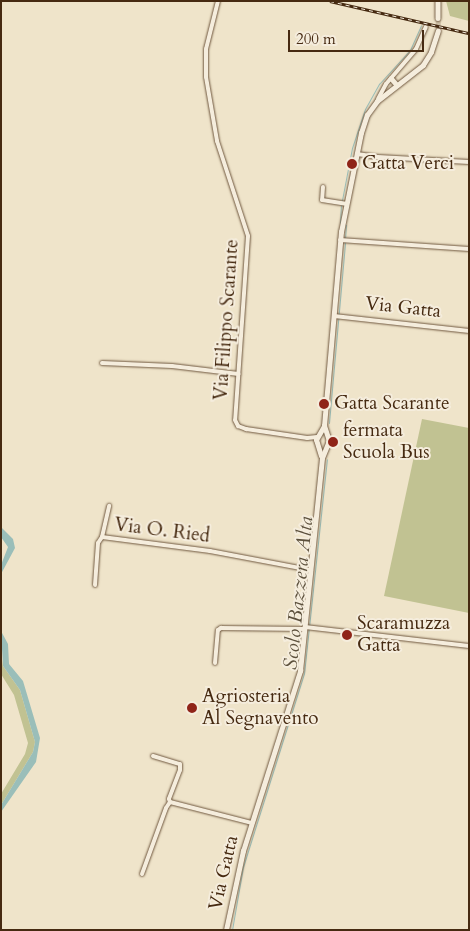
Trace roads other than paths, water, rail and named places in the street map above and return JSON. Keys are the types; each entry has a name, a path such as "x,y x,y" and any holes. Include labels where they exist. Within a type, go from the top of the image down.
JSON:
{"street":[{"name":"Via Filippo Scarante","path":"218,1 206,49 205,70 218,146 248,236 242,291 239,374 234,417 238,426 246,429 307,438 318,436"},
{"path":"438,1 438,18"},
{"name":"Via Gatta","path":"226,930 239,866 298,677 312,570 322,458 329,441 324,426 337,316 346,204 356,154 364,124 391,78 416,49 426,28"},
{"name":"Via Gatta","path":"377,101 423,65 431,52 438,32"},
{"path":"391,78 397,85"},
{"path":"356,154 469,162"},
{"path":"323,187 322,200 346,204"},
{"path":"343,240 469,249"},
{"name":"Via Gatta","path":"337,316 469,331"},
{"path":"102,363 172,366 239,374"},
{"name":"Via Gatta","path":"322,458 317,445 318,436 324,426"},
{"path":"318,436 327,436"},
{"name":"Via Filippo Scarante","path":"307,438 317,445"},
{"path":"317,445 325,447"},
{"name":"Via O. Ried","path":"95,585 98,543 102,537 109,506"},
{"name":"Via O. Ried","path":"102,537 218,552 312,570"},
{"path":"215,663 218,630 221,628 313,628 469,646"},
{"path":"142,874 166,808 170,802 169,799 180,770 180,764 153,756"},
{"name":"Via Gatta","path":"170,802 252,823"}],"water":[{"path":"1,527 13,539 15,548 1,574 1,565 8,547 1,537"},
{"path":"1,631 8,644 9,664 23,681 40,738 36,762 1,812 1,805 33,752 35,742 20,690 3,666"}],"waterway":[{"name":"Scolo Bazzera Alta","path":"342,200 352,148 365,109 379,84 410,50 421,25"},
{"name":"Scolo Bazzera Alta","path":"340,223 341,205"},
{"name":"Scolo Bazzera Alta","path":"344,224 346,225 345,238"},
{"name":"Scolo Bazzera Alta","path":"329,423 345,242"},
{"name":"Scolo Bazzera Alta","path":"232,930 243,867 304,674 327,459"}],"tunnel":[{"path":"438,18 438,31"}],"railway":[{"path":"330,1 469,33"}],"place":[{"name":"Gatta Verci","path":"352,164"},
{"name":"Gatta Scarante","path":"324,404"},
{"name":"fermata Scuola Bus","path":"333,442"},
{"name":"Scaramuzza Gatta","path":"347,635"},
{"name":"Agriosteria Al Segnavento","path":"192,708"}]}
